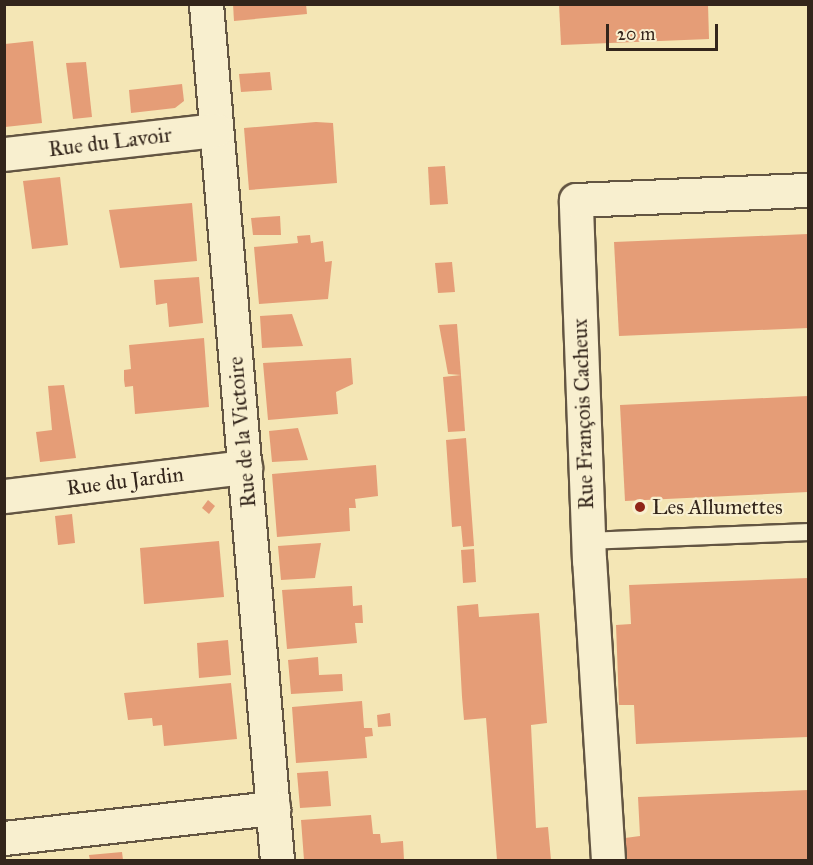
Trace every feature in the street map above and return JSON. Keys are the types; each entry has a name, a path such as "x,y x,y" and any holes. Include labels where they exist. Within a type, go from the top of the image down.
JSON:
{"street":[{"name":"Rue de la Victoire","path":"206,4 277,861"},
{"name":"Rue du Lavoir","path":"4,154 216,130"},
{"name":"Rue François Cacheux","path":"608,861 588,541 576,200 808,190"},
{"name":"Rue du Jardin","path":"4,496 245,467"},
{"path":"4,838 273,808"}],"lane":[{"path":"588,541 808,532"}],"building":[{"path":"233,4 306,4 307,14 234,21"},
{"path":"559,4 708,4 709,39 561,45"},
{"path":"33,41 42,123 5,127 5,44"},
{"path":"86,62 92,117 73,119 66,63"},
{"path":"270,72 272,90 241,92 239,74"},
{"path":"182,84 184,101 175,108 131,113 129,90"},
{"path":"316,122 333,123 337,183 249,190 244,128"},
{"path":"445,166 448,204 430,205 428,167"},
{"path":"60,177 68,245 32,249 23,181"},
{"path":"192,203 197,261 120,268 109,210"},
{"path":"280,216 281,235 253,235 251,218"},
{"path":"808,234 808,328 619,336 614,242"},
{"path":"310,235 311,243 323,241 325,262 332,261 328,299 259,304 254,247 298,243 297,236"},
{"path":"452,262 455,292 438,293 435,263"},
{"path":"199,277 203,323 169,327 167,303 156,305 154,280"},
{"path":"292,314 303,346 262,348 260,316"},
{"path":"457,324 461,375 448,374 439,325"},
{"path":"204,338 209,407 135,414 133,386 125,387 124,380 124,370 131,369 129,345"},
{"path":"351,358 353,384 336,392 338,414 268,420 263,363"},
{"path":"461,375 465,431 448,432 443,377"},
{"path":"64,385 76,458 40,462 36,432 52,430 48,386"},
{"path":"808,396 808,492 625,501 620,405"},
{"path":"298,428 308,460 272,462 269,431"},
{"path":"466,438 474,546 463,547 461,526 452,527 446,440"},
{"path":"376,465 378,496 355,499 356,508 349,508 350,531 277,537 272,474"},
{"path":"208,500 215,506 209,514 202,508"},
{"path":"72,514 75,543 58,545 55,516"},
{"path":"219,541 224,597 144,604 140,548"},
{"path":"321,543 315,578 281,580 278,546"},
{"path":"474,549 476,582 463,583 461,550"},
{"path":"808,578 808,737 636,744 634,705 619,705 616,625 631,624 629,585"},
{"path":"352,586 353,606 362,605 363,623 355,623 357,643 287,649 282,590"},
{"path":"478,604 479,617 539,613 547,723 531,725 536,828 548,827 551,860 497,860 486,718 464,720 462,697 457,606"},
{"path":"228,640 231,675 199,678 197,643"},
{"path":"318,657 319,675 342,674 343,691 291,694 288,660"},
{"path":"231,683 237,739 164,746 162,725 153,726 152,718 128,720 124,693"},
{"path":"362,701 364,728 372,728 373,736 365,737 367,758 296,763 292,707"},
{"path":"390,713 391,726 378,727 377,715"},
{"path":"328,771 331,806 300,808 297,773"},
{"path":"808,790 808,860 626,860 625,838 640,836 638,797"},
{"path":"371,815 373,834 380,834 381,843 403,841 404,860 304,860 301,820"},
{"path":"122,852 123,860 90,860 89,855"}],"place":[{"name":"Les Allumettes","path":"640,507"}]}
